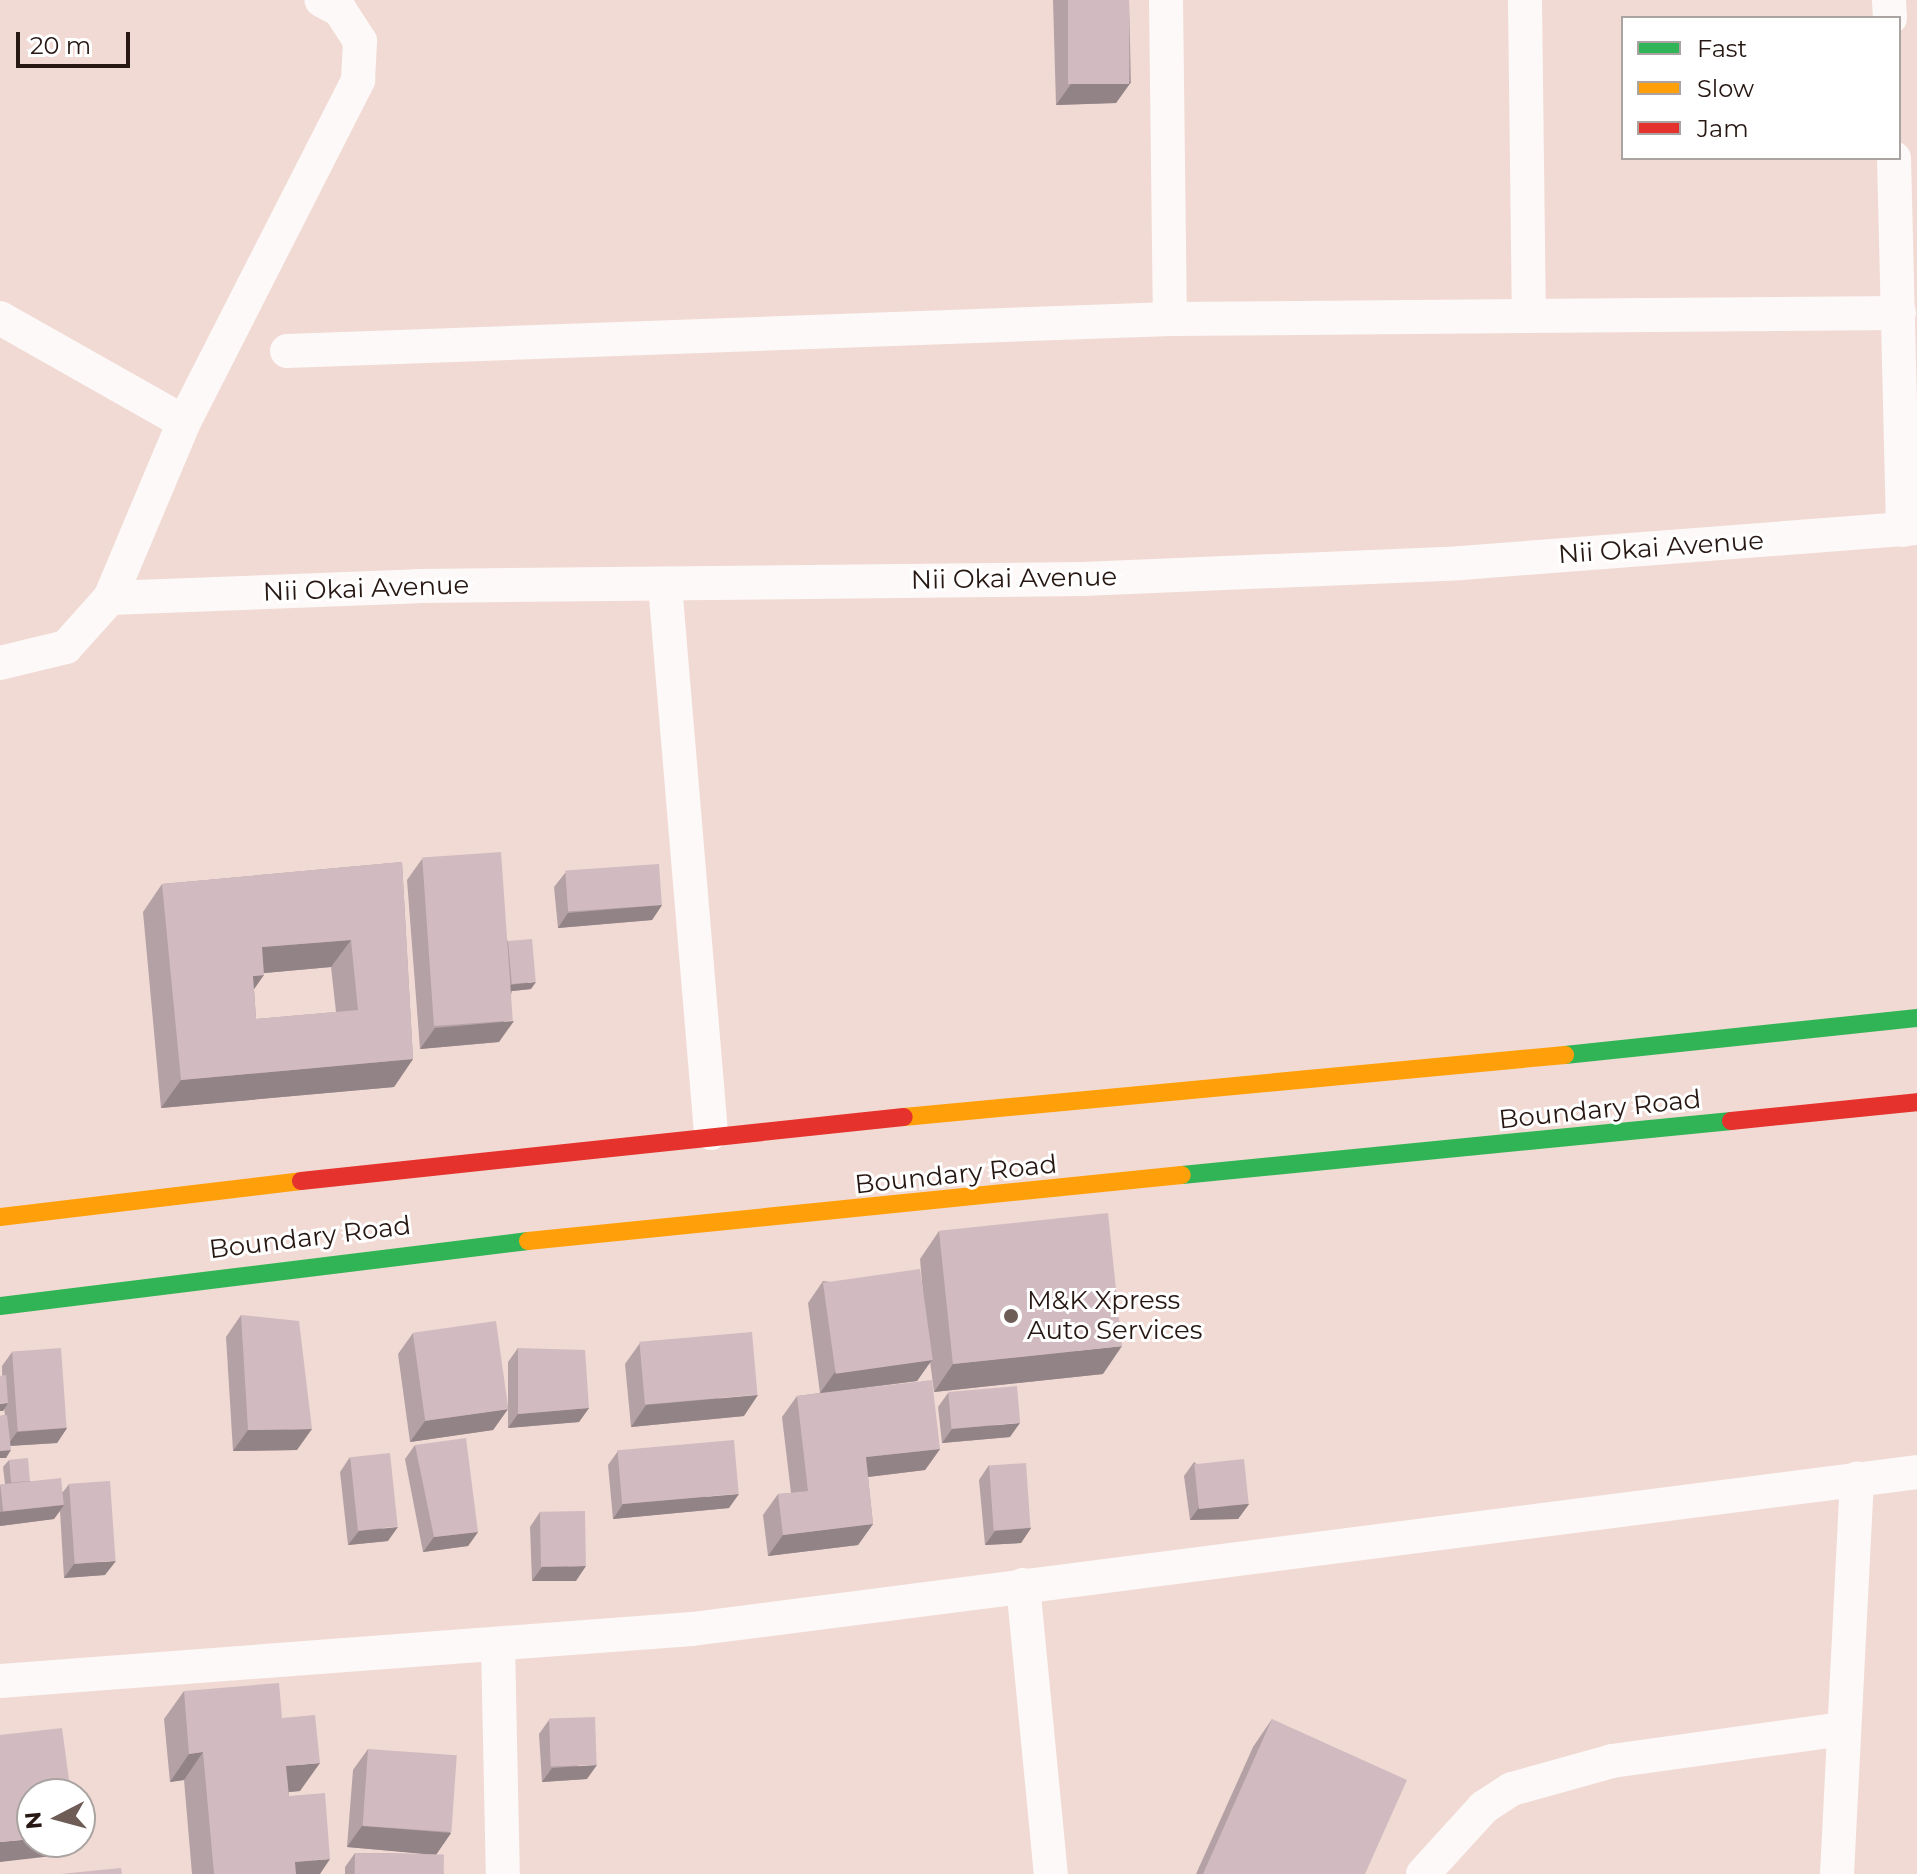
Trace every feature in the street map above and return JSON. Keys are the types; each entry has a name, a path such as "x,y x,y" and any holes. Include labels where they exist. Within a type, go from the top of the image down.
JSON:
{"main road":[{"path":"0,1217 711,1133 1251,1089 1917,1018"},
{"name":"Boundary Road","path":"0,1306 325,1261 1917,1102"}],"street":[{"path":"0,663 66,647 84,635 110,598 184,422 358,80 360,41 340,10 321,0"},
{"path":"1166,0 1170,319"},
{"path":"1525,0 1529,316"},
{"path":"1894,160 1910,529"},
{"path":"287,351 1170,319 1899,313"},
{"path":"0,318 184,422"},
{"name":"Nii Okai Avenue","path":"110,598 1461,563 1910,529"},
{"path":"665,585 711,1133"},
{"path":"0,1681 692,1629 1917,1472"},
{"path":"1837,1874 1857,1479"},
{"path":"1023,1585 1051,1874"},
{"path":"498,1644 503,1874"},
{"path":"1423,1874 1484,1807 1512,1789 1612,1761 1842,1729"}],"building":[{"path":"1068,0 1129,0 1129,84 1068,84"},
{"path":"501,852 513,1021 434,1026 422,858"},
{"path":"402,862 413,1059 181,1080 162,884","holes":["351,940 358,1010 256,1019 253,976 264,975 262,947"]},
{"path":"659,864 662,905 568,911 565,871"},
{"path":"532,939 536,982 512,984 508,941"},
{"name":"M&K Xpress Auto Services","path":"1108,1213 1122,1346 953,1364 939,1231"},
{"path":"920,1269 933,1360 836,1374 823,1283"},
{"path":"241,1315 299,1321 312,1429 248,1430"},
{"path":"496,1321 508,1409 425,1421 413,1333"},
{"path":"752,1332 757,1395 645,1405 639,1342"},
{"path":"61,1348 67,1428 18,1431 12,1351"},
{"path":"518,1348 585,1350 589,1408 518,1414"},
{"path":"6,1375 8,1403 0,1404 0,1376"},
{"path":"932,1380 940,1449 866,1457 873,1524 783,1535 778,1494 808,1491 797,1396"},
{"path":"1017,1386 1020,1423 951,1429 948,1392"},
{"path":"7,1415 11,1450 0,1451 0,1416"},
{"path":"466,1438 478,1532 434,1537 415,1445"},
{"path":"734,1440 739,1494 622,1504 617,1450"},
{"path":"390,1453 398,1527 358,1531 350,1457"},
{"path":"28,1458 30,1481 11,1483 9,1460"},
{"path":"1244,1459 1249,1504 1199,1509 1194,1464"},
{"path":"1026,1463 1031,1528 994,1530 989,1466"},
{"path":"61,1478 64,1505 3,1511 0,1484"},
{"path":"110,1481 116,1561 75,1564 69,1484"},
{"path":"585,1511 586,1566 541,1567 540,1512"},
{"path":"279,1683 282,1718 315,1715 320,1763 286,1766 289,1796 325,1793 330,1859 295,1862 296,1874 214,1874 203,1752 189,1754 184,1691"},
{"path":"595,1717 597,1765 551,1767 549,1719"},
{"path":"1272,1719 1407,1780 1365,1874 1203,1874"},
{"path":"62,1728 69,1778 16,1778 16,1840 0,1842 0,1735"},
{"path":"368,1749 457,1755 451,1832 363,1826"},
{"path":"355,1853 444,1855 444,1874 355,1874"},
{"path":"121,1868 122,1874 60,1874"}],"traffic: fast":[{"path":"1565,1055 1917,1018"},
{"path":"1182,1175 1731,1121"},
{"path":"0,1306 528,1241"}],"traffic: slow":[{"path":"904,1117 1565,1055"},
{"path":"528,1241 1182,1175"},
{"path":"0,1217 301,1181"}],"traffic: jam":[{"path":"1731,1121 1917,1102"},
{"path":"301,1181 904,1117"}],"place":[{"name":"M&K Xpress Auto Services","path":"1011,1316"}]}
